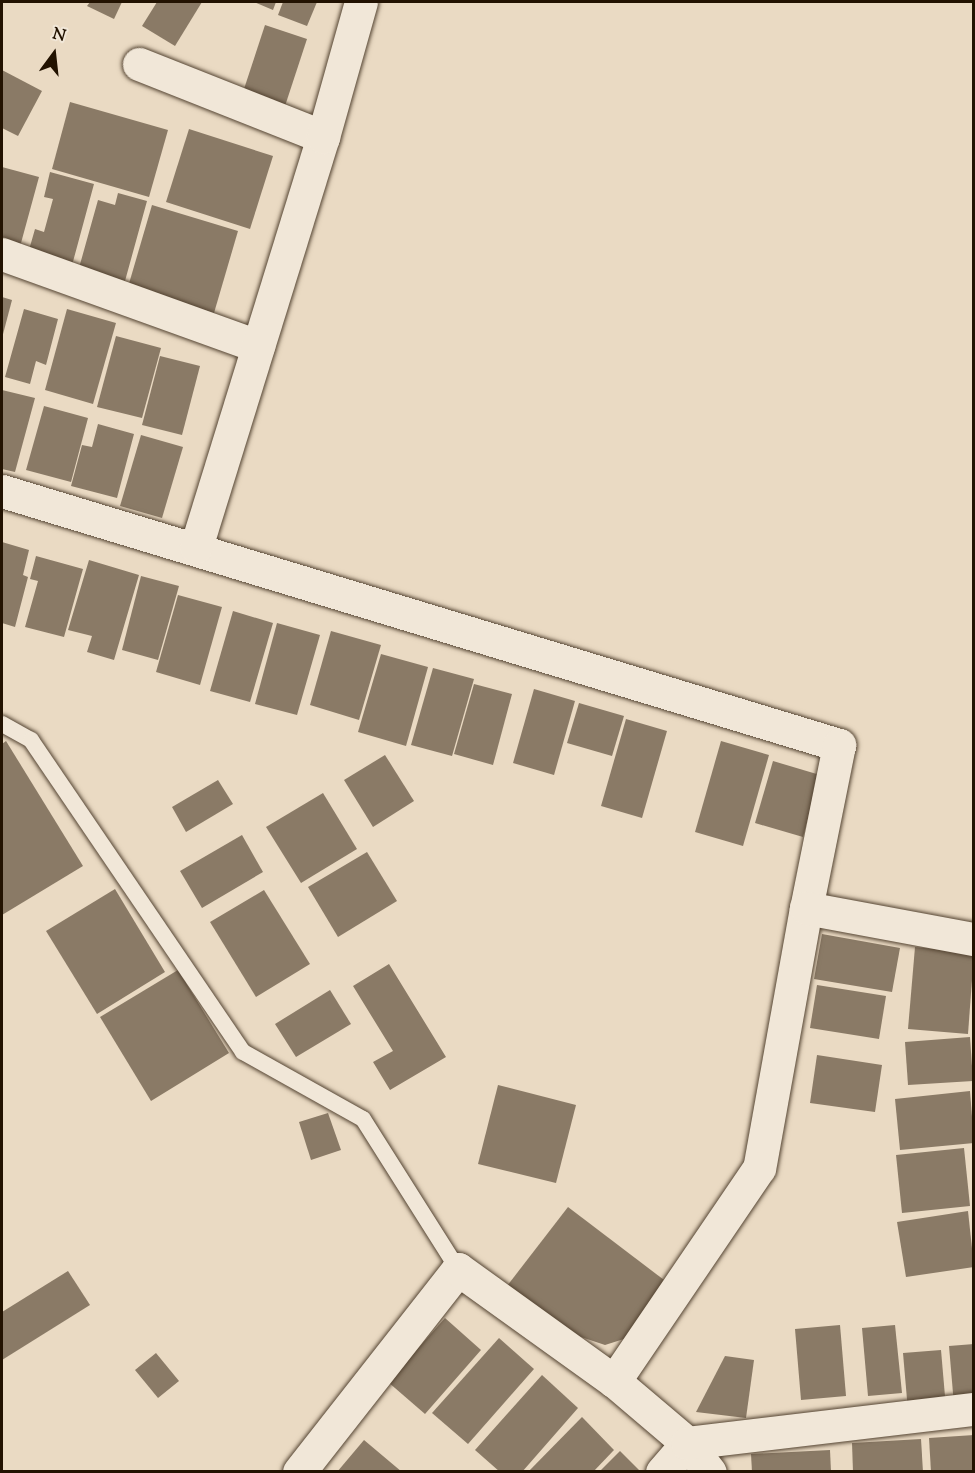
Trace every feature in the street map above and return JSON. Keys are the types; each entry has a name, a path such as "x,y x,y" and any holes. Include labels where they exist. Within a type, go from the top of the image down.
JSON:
{"street":[{"path":"196,547 323,137 361,2"},
{"path":"139,64 323,137"},
{"path":"2,254 258,346"},
{"path":"2,490 196,547 839,745 806,908 759,1168 614,1381"},
{"path":"806,908 974,939"},
{"path":"299,1472 458,1269 614,1381 687,1443 710,1472"},
{"path":"662,1472 687,1443 974,1409"}],"lane":[{"path":"2,724 31,740 243,1052 363,1119 458,1269"}],"building":[{"path":"90,2 122,2 114,19 87,6"},
{"path":"157,2 202,2 175,46 142,26"},
{"path":"254,2 276,2 273,10"},
{"path":"283,2 317,2 307,26 278,15"},
{"path":"265,25 307,39 285,106 243,92"},
{"path":"2,70 42,91 18,136 2,128"},
{"path":"70,102 168,130 149,197 52,169"},
{"path":"189,129 273,156 250,229 166,202"},
{"path":"2,167 39,177 18,254 2,250"},
{"path":"50,172 94,184 71,269 27,257 35,229 44,232 53,199 44,197"},
{"path":"118,193 147,201 125,281 79,268 98,200 115,205"},
{"path":"152,205 238,231 214,313 128,287"},
{"path":"2,297 12,300 2,338"},
{"path":"24,309 58,319 46,365 36,361 30,384 5,377"},
{"path":"67,309 116,323 93,404 45,390"},
{"path":"116,336 161,348 142,418 97,407"},
{"path":"160,356 200,366 182,435 142,425"},
{"path":"2,390 35,398 15,472 2,469"},
{"path":"44,406 88,418 71,482 26,470"},
{"path":"98,424 134,434 117,498 71,486 82,445 92,447"},
{"path":"141,435 183,447 162,518 120,506"},
{"path":"2,542 29,550 23,575 28,577 15,627 2,623"},
{"path":"36,556 83,569 64,637 25,627 38,581 30,579"},
{"path":"89,560 139,575 114,660 87,652 92,636 68,630"},
{"path":"141,576 179,586 158,660 122,650"},
{"path":"178,595 222,607 200,685 156,672"},
{"path":"233,611 273,623 250,702 210,691"},
{"path":"277,623 320,635 297,715 255,704"},
{"path":"331,631 381,645 359,720 310,705"},
{"path":"381,654 428,667 406,746 358,732"},
{"path":"433,668 474,679 452,756 411,745"},
{"path":"474,684 512,694 493,765 454,754"},
{"path":"534,689 575,701 554,775 513,763"},
{"path":"579,703 624,716 612,756 567,743"},
{"path":"626,719 667,731 642,818 601,806"},
{"path":"6,741 83,866 2,915 2,744"},
{"path":"721,741 769,755 743,846 695,832"},
{"path":"385,755 414,801 373,827 344,780"},
{"path":"773,761 820,775 803,837 755,823"},
{"path":"218,780 233,804 186,832 172,807"},
{"path":"323,793 357,849 301,883 266,827"},
{"path":"242,835 263,872 202,908 180,871"},
{"path":"367,852 397,901 338,937 308,887"},
{"path":"115,889 165,972 97,1014 46,931"},
{"path":"264,890 310,964 256,997 210,922"},
{"path":"822,934 900,948 892,992 814,979"},
{"path":"915,947 974,953 968,1034 908,1029"},
{"path":"389,964 446,1057 390,1090 373,1062 393,1051 353,986"},
{"path":"178,970 229,1053 151,1101 100,1017"},
{"path":"817,985 886,996 879,1039 810,1028"},
{"path":"330,990 351,1024 296,1057 275,1024"},
{"path":"970,1037 973,1081 908,1085 905,1042"},
{"path":"817,1055 882,1065 875,1112 810,1103"},
{"path":"498,1085 576,1105 556,1183 478,1164"},
{"path":"970,1091 974,1143 900,1150 895,1099"},
{"path":"328,1113 341,1150 311,1160 299,1122"},
{"path":"964,1148 970,1206 902,1213 896,1155"},
{"path":"568,1207 668,1283 627,1338 605,1345 569,1333 507,1286"},
{"path":"968,1211 974,1267 906,1277 897,1222"},
{"path":"68,1271 90,1305 2,1360 2,1312"},
{"path":"445,1318 481,1350 425,1414 388,1382"},
{"path":"840,1325 846,1396 801,1400 795,1329"},
{"path":"895,1325 902,1393 868,1396 862,1328"},
{"path":"499,1338 534,1369 468,1444 432,1413"},
{"path":"974,1344 974,1403 954,1405 949,1346"},
{"path":"941,1350 946,1408 908,1411 903,1353"},
{"path":"156,1353 179,1381 158,1398 135,1370"},
{"path":"725,1356 754,1360 746,1418 696,1412"},
{"path":"542,1375 578,1408 522,1472 500,1472 475,1450"},
{"path":"582,1417 614,1450 593,1472 528,1472"},
{"path":"974,1435 974,1472 931,1472 929,1438"},
{"path":"921,1439 923,1472 853,1472 852,1443"},
{"path":"364,1440 402,1472 337,1472"},
{"path":"830,1450 831,1472 752,1472 751,1454"},
{"path":"620,1451 641,1472 599,1472"}]}
